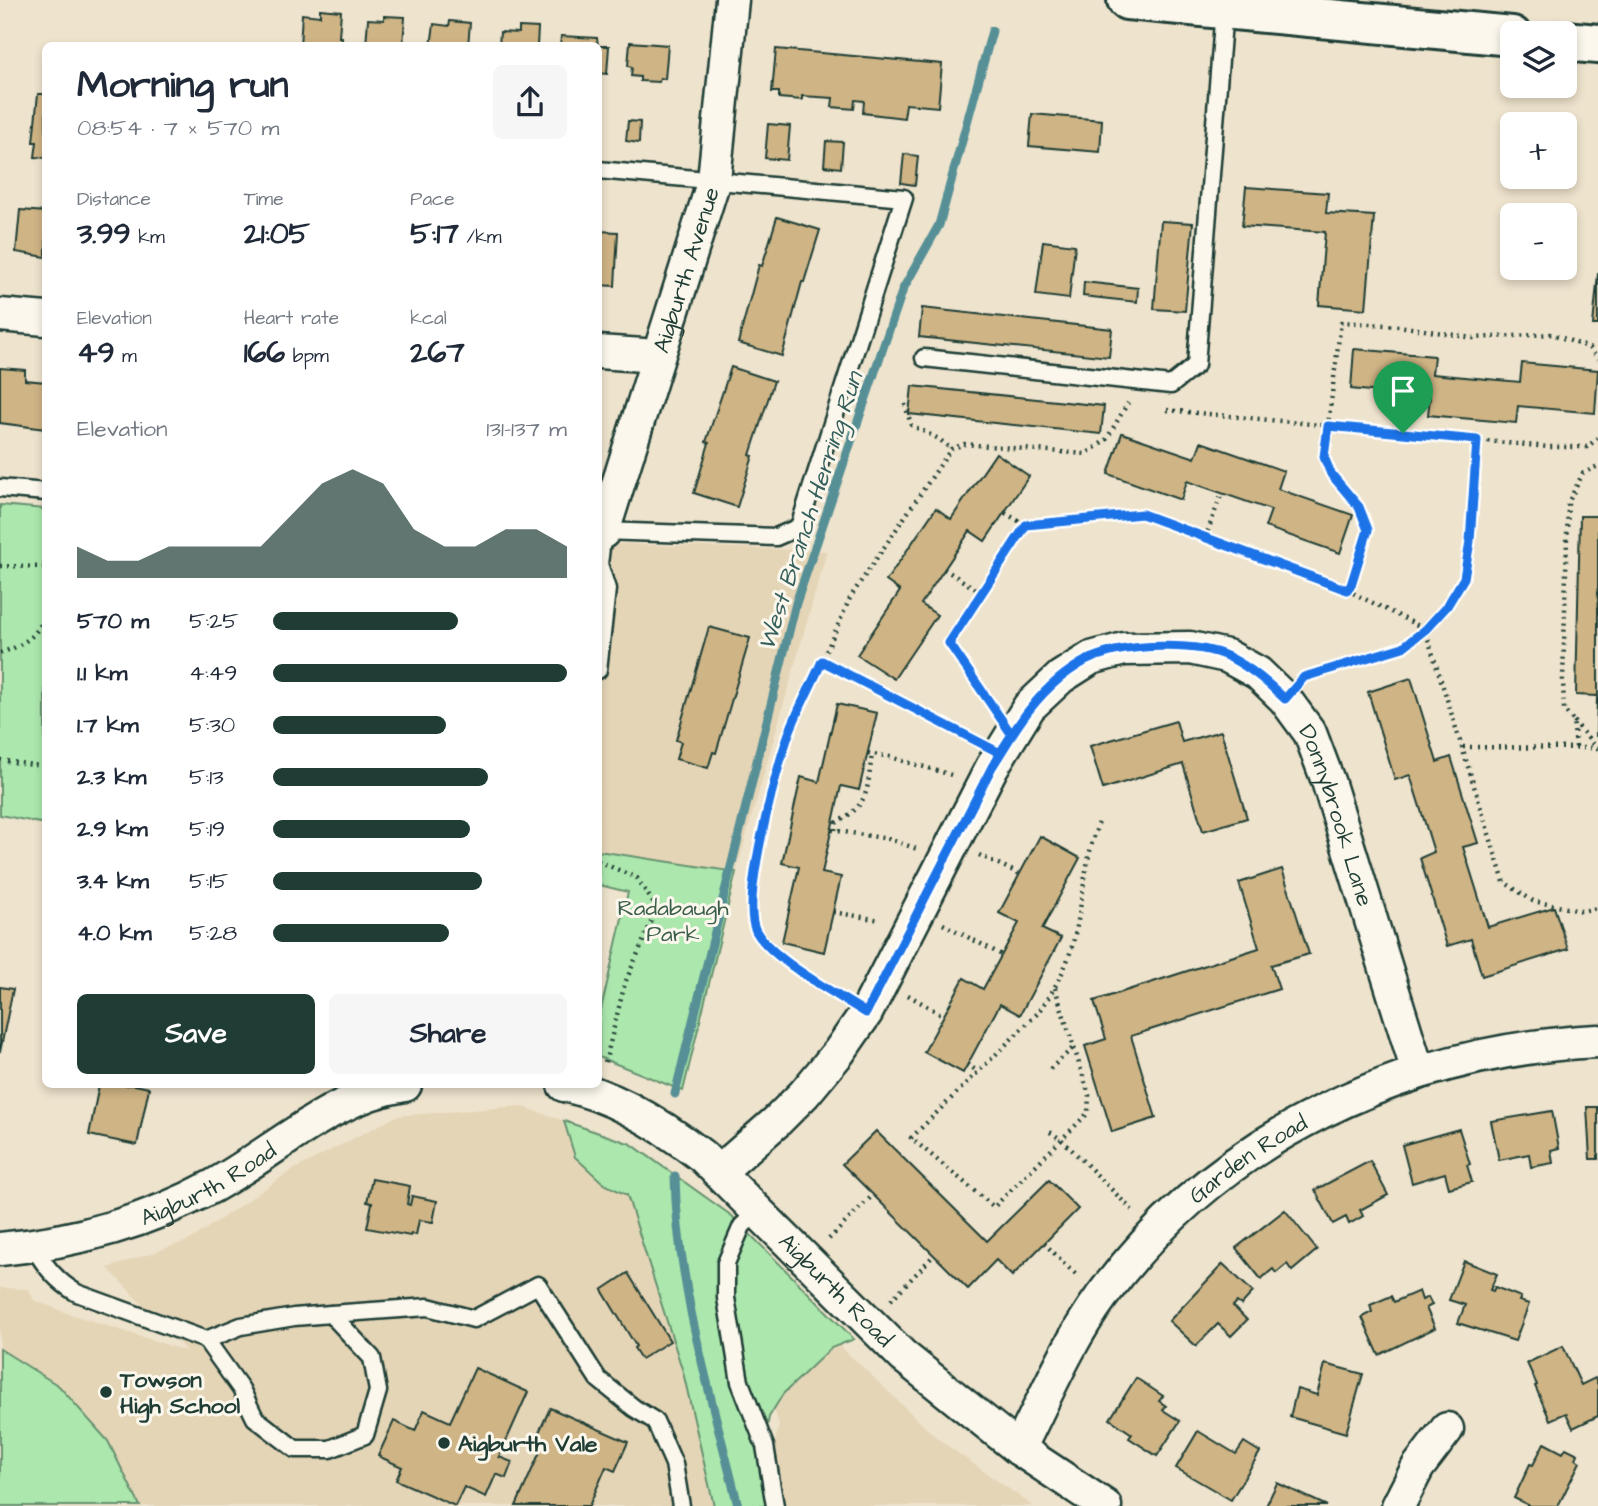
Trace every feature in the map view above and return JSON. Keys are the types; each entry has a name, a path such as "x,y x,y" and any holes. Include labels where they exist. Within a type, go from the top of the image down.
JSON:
{"street":[{"name":"Aigburth Avenue","path":"602,528 714,180 732,0"},
{"path":"1127,0 1500,35"},
{"path":"1577,42 1598,44"},
{"path":"0,315 42,319"},
{"path":"602,352 658,356"},
{"name":"Donnybrook Lane","path":"720,1171 804,1094 839,1052 866,1013 981,787 1029,707 1061,677 1091,658 1124,649 1190,648 1227,656 1258,673 1285,699 1310,733 1328,781 1418,1072"},
{"name":"Garden Road","path":"1019,1449 1089,1316 1123,1269 1168,1220 1217,1177 1277,1136 1335,1106 1418,1072 1503,1051 1598,1041"},
{"name":"Aigburth Road","path":"0,1249 33,1246 98,1233 161,1211 215,1185 329,1113 373,1093 393,1088"},
{"name":"Aigburth Road","path":"574,1088 596,1095 683,1141 720,1171 903,1356 1019,1449 1105,1506"},
{"path":"1398,1506 1418,1467 1447,1429"}],"lane":[{"path":"924,358 1171,385 1196,365 1224,9"},
{"path":"602,170 904,198 799,527 776,537 602,531"},
{"path":"0,488 42,492"},
{"path":"602,573 607,589 602,634"},
{"path":"758,1211 742,1226 726,1263 726,1298 740,1382 765,1446 775,1506"},
{"path":"33,1246 45,1267 60,1283 77,1293 206,1340 241,1389 255,1418 295,1449 330,1449 365,1435 378,1391 372,1358 331,1314"},
{"path":"206,1340 242,1326 331,1314 428,1307 474,1319 538,1285 598,1379 655,1421 674,1464 681,1506"}],"path":[{"path":"1347,590 1351,585 1368,530 1359,507 1331,474 1324,457 1340,321 1399,326 1473,338 1552,334 1598,349"},
{"path":"1589,348 1598,359"},
{"path":"866,1013 785,959 762,940 754,928 751,896 768,807 788,737 851,596 951,449 964,444 1086,454 1106,440 1128,406 1134,381"},
{"path":"905,404 911,425 939,439 951,449"},
{"path":"1167,410 1548,447 1587,447 1598,438"},
{"path":"1285,699 1304,677 1403,647 1426,629 1447,606 1464,578 1470,541 1477,440"},
{"path":"1597,748 1564,710 1563,679 1567,503 1583,473 1598,466"},
{"path":"1205,538 1222,493"},
{"path":"1005,513 1026,525 1142,514 1347,590 1426,629 1504,882 1533,901 1581,911 1598,908"},
{"path":"1006,744 949,643 1026,525"},
{"path":"0,566 42,567"},
{"path":"944,569 982,593"},
{"path":"0,653 29,641 42,624"},
{"path":"822,661 1006,744"},
{"path":"1573,720 1576,747"},
{"path":"1462,747 1597,748"},
{"path":"981,787 949,774 870,754 864,800 854,811 836,822 833,830 948,851 1020,874"},
{"path":"0,760 42,766"},
{"path":"1055,988 1089,1095 1088,1113 993,1207 911,1139 977,1071 1040,1012 1055,988 1070,952 1092,839 1100,820"},
{"path":"602,863 637,878 654,904 651,923 625,983 608,1051"},
{"path":"833,912 880,920 912,921 1002,955"},
{"path":"883,980 944,1016"},
{"path":"1050,1069 1074,1046"},
{"path":"967,1064 977,1071"},
{"path":"1050,1132 1062,1140 1132,1210"},
{"path":"829,1239 873,1195"},
{"path":"1044,1243 1077,1276"},
{"path":"891,1300 934,1255"}],"shaded area":[{"path":"602,543 827,551 736,872 602,851"},
{"name":"Aigburth Vale","path":"521,1106 631,1144 714,1506 0,1506 0,1288 28,1289 34,1300 67,1313 186,1351 108,1268 190,1240 289,1172 397,1116"},
{"path":"794,1302 938,1439 1033,1506 759,1506 779,1425 759,1359"}],"green space":[{"path":"0,505 42,509 42,823 0,815"},
{"name":"Radabaugh Park","path":"602,852 736,872 683,1091 602,1058 602,1005 628,892 602,886"},
{"path":"564,1121 631,1144 732,1216 854,1339 831,1348 783,1394 769,1417 761,1462 769,1506 714,1506 683,1372 627,1195 604,1184 575,1157"},
{"path":"0,1349 59,1386 108,1441 140,1506 0,1506"}],"building":[{"path":"320,9 341,11 339,37 342,37 342,42 300,42 302,14 320,16"},
{"path":"384,16 405,17 403,42 366,42 368,19 384,20"},
{"path":"450,21 470,23 468,42 432,42 434,24 449,26"},
{"path":"519,27 538,28 537,42 499,42 500,32 519,33"},
{"path":"561,36 597,38 598,42 560,42"},
{"path":"630,42 668,45 665,79 660,78 659,82 640,81 640,77 631,76 632,67 628,66"},
{"path":"602,46 609,46 607,74 602,73"},
{"path":"776,49 942,64 938,107 906,104 904,118 863,113 864,101 855,100 854,109 832,107 833,98 779,98 779,92 772,92"},
{"path":"38,94 42,94 42,158 35,157 37,142 33,142"},
{"path":"1032,114 1102,120 1100,152 1029,146"},
{"path":"628,121 640,122 639,143 626,141"},
{"path":"768,124 790,126 787,160 765,158"},
{"path":"826,141 843,142 841,168 824,166"},
{"path":"904,154 918,156 915,185 901,183"},
{"path":"1246,187 1328,193 1326,213 1374,216 1366,309 1319,305 1325,232 1242,226"},
{"path":"20,210 42,212 42,256 16,252"},
{"path":"777,217 820,230 802,282 782,356 738,343 759,265 762,266"},
{"path":"1161,221 1193,223 1185,311 1154,309"},
{"path":"602,231 618,232 615,286 602,285"},
{"path":"1043,241 1075,245 1069,299 1036,295"},
{"path":"1598,273 1598,325 1593,325"},
{"path":"1084,282 1138,288 1137,302 1083,296"},
{"path":"922,308 1112,329 1109,357 919,337"},
{"path":"1354,349 1434,356 1432,374 1520,382 1522,363 1598,370 1595,413 1518,406 1516,423 1428,415 1430,397 1351,389"},
{"path":"731,367 774,381 750,455 753,456 737,507 694,493 709,443 706,442"},
{"path":"0,368 25,370 25,380 42,382 42,428 0,423"},
{"path":"912,386 1104,406 1101,434 909,414"},
{"path":"1122,433 1195,458 1201,442 1284,471 1278,489 1353,515 1340,553 1265,527 1271,510 1187,481 1181,500 1108,474"},
{"path":"996,453 1029,476 985,541 970,531 921,604 937,615 894,679 857,655 900,591 886,581 936,508 951,519"},
{"path":"1580,516 1598,516 1598,737 1597,696 1576,695"},
{"path":"709,627 750,638 716,753 713,752 708,768 676,759 681,742 676,740"},
{"path":"1411,678 1437,762 1451,757 1478,843 1463,847 1488,927 1554,907 1568,949 1482,976 1471,939 1447,946 1420,858 1434,852 1410,775 1395,780 1368,692"},
{"path":"837,704 877,713 859,790 841,786 822,873 841,877 824,952 782,942 799,867 782,863 801,777 819,782"},
{"path":"1176,721 1182,742 1221,731 1247,818 1203,831 1183,764 1103,789 1090,746"},
{"path":"1040,836 1080,858 1042,929 1061,938 1020,1015 1000,1004 963,1073 924,1052 964,978 983,989 1019,923 999,913"},
{"path":"1282,869 1309,954 1271,965 1279,989 1131,1036 1156,1118 1112,1132 1085,1046 1106,1039 1094,1001 1259,948 1239,883"},
{"path":"0,987 13,989 0,1052"},
{"path":"98,1088 149,1088 137,1145 89,1135"},
{"path":"1587,1107 1598,1107 1598,1159 1590,1159"},
{"path":"1552,1111 1559,1148 1551,1150 1553,1163 1531,1167 1529,1154 1499,1160 1491,1121"},
{"path":"1459,1129 1470,1164 1467,1165 1472,1182 1449,1188 1445,1173 1412,1183 1402,1145"},
{"path":"876,1131 987,1241 1049,1180 1078,1209 1012,1276 996,1260 968,1289 842,1164"},
{"path":"1370,1161 1388,1195 1360,1210 1363,1216 1349,1224 1346,1217 1333,1224 1315,1190"},
{"path":"372,1179 410,1186 407,1204 410,1205 412,1196 437,1201 433,1222 419,1220 416,1235 410,1236 367,1228 372,1203 367,1202"},
{"path":"1285,1210 1317,1250 1292,1271 1287,1264 1276,1273 1273,1269 1261,1279 1236,1248"},
{"path":"1464,1261 1497,1274 1490,1290 1493,1291 1495,1287 1521,1297 1519,1301 1529,1304 1515,1341 1458,1323 1465,1305 1449,1300"},
{"path":"1223,1264 1253,1292 1241,1305 1237,1302 1233,1306 1247,1320 1231,1336 1218,1324 1196,1346 1169,1321"},
{"path":"628,1273 670,1341 641,1359 602,1290"},
{"path":"1419,1291 1422,1300 1428,1297 1432,1305 1426,1308 1435,1328 1379,1355 1362,1317 1372,1312 1370,1305 1391,1296 1394,1302"},
{"path":"1563,1346 1581,1385 1595,1378 1598,1385 1598,1416 1573,1428 1566,1413 1550,1420 1527,1363"},
{"path":"1325,1364 1363,1374 1346,1433 1290,1417 1297,1389 1317,1395"},
{"name":"Aigburth Vale","path":"475,1368 528,1392 499,1457 512,1462 506,1478 496,1474 486,1497 464,1487 455,1506 396,1480 402,1467 378,1456 394,1421 415,1431 424,1410 450,1422"},
{"path":"1136,1378 1163,1396 1159,1401 1166,1406 1163,1410 1180,1421 1157,1456 1129,1438 1132,1434 1110,1419"},
{"path":"550,1408 628,1442 615,1471 606,1467 589,1506 516,1506 543,1445 535,1441"},
{"path":"1198,1431 1236,1454 1244,1442 1260,1452 1231,1500 1176,1468"},
{"path":"1544,1443 1563,1453 1566,1448 1578,1454 1576,1459 1580,1462 1558,1506 1530,1506 1514,1498 1530,1464 1533,1465"},
{"path":"1277,1483 1327,1506 1266,1506"}],"waterway":[{"name":"West Branch Herring Run","path":"675,1094 796,603 903,289 939,225 992,31"},
{"name":"West Branch Herring Run","path":"675,1176 677,1218 689,1301 738,1506"}],"place":[{"name":"Towson High School","path":"106,1392"},
{"name":"Aigburth Vale","path":"444,1443"}],"route":[{"path":"1403,433 1328,426 1324,457 1331,474 1359,507 1368,530 1351,585 1347,590 1142,514 1026,525 949,643 1012,735 992,767 866,1013 814,980 762,940 754,928 751,896 768,807 788,737 822,661 1000,753 1012,735 1029,707 1061,677 1091,658 1124,649 1190,648 1227,656 1258,673 1285,699 1304,677 1403,647 1426,629 1447,606 1464,578 1470,541 1477,440 1403,433"}]}
